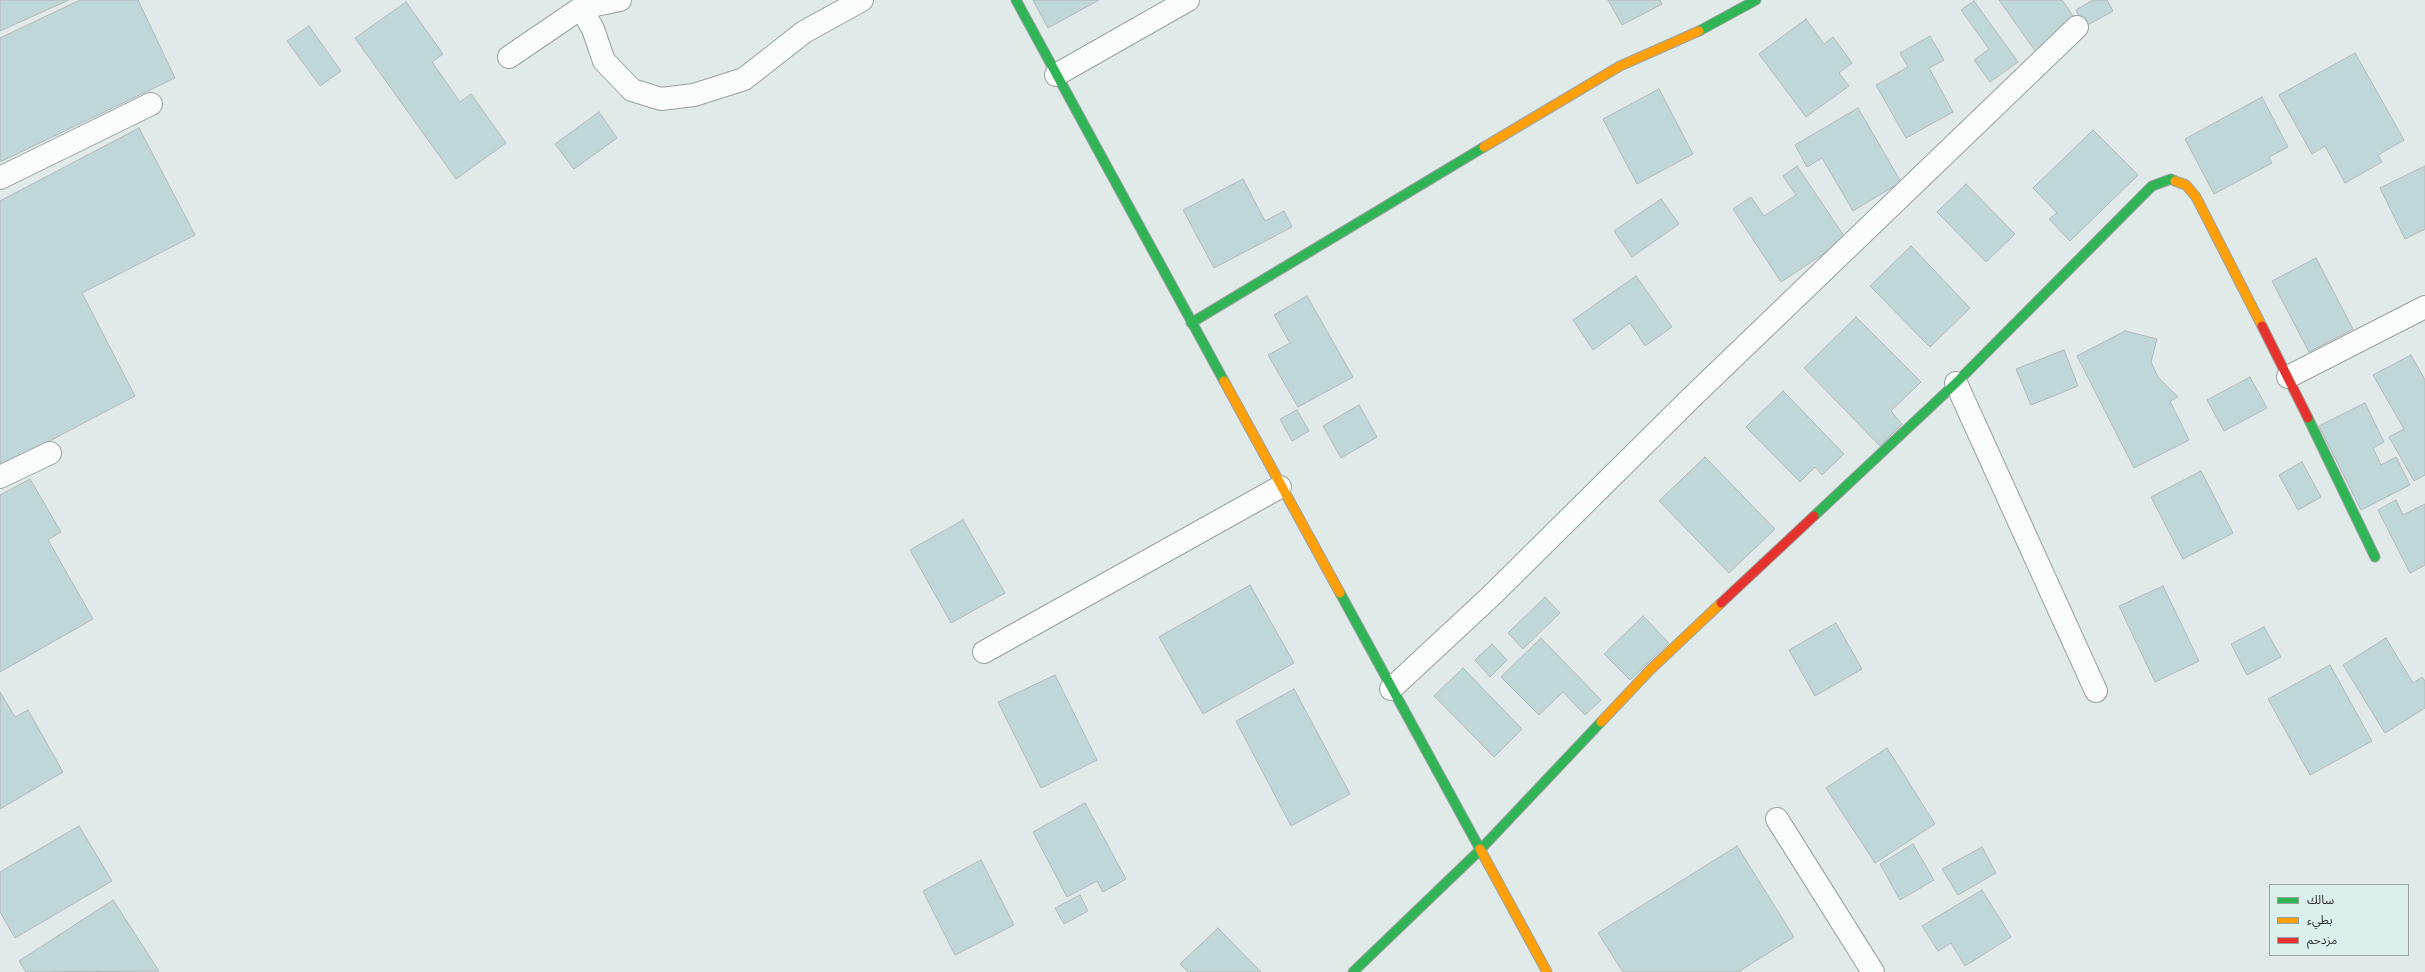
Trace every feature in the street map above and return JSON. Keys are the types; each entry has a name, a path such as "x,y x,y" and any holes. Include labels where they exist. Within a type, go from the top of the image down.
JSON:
{"street":[{"path":"508,56 581,8 620,0"},
{"path":"581,8 593,28 604,61 632,90 661,100 694,95 744,79 804,32 862,0"},
{"path":"1016,0 1280,487 1479,851 1547,972"},
{"path":"1056,75 1188,0"},
{"path":"1191,323 1620,66 1689,36 1756,0"},
{"path":"1391,689 1491,596 1690,398 2077,27"},
{"path":"0,178 152,104"},
{"path":"1353,972 1479,851 1650,670 1956,383 2152,186 2171,179 2186,185 2196,197 2288,377 2375,558"},
{"path":"2288,377 2425,307"},
{"path":"1956,383 2096,691"},
{"path":"0,477 50,453"},
{"path":"984,652 1280,487"},
{"path":"1777,819 1873,972"}],"building":[{"path":"0,0 69,0 0,31"},
{"path":"80,0 138,0 175,78 0,162 0,38"},
{"path":"1033,0 1099,0 1048,28"},
{"path":"1608,0 1660,0 1662,4 1622,25"},
{"path":"1999,0 2062,0 2078,23 2036,52"},
{"path":"2093,0 2107,0 2113,11 2084,27 2076,10"},
{"path":"1974,1 2018,62 1990,82 1974,60 1989,49 1961,10"},
{"path":"406,2 443,54 432,62 460,102 471,94 506,143 456,179 355,38"},
{"path":"1806,19 1824,44 1833,37 1852,63 1839,73 1849,86 1806,117 1759,54"},
{"path":"309,26 341,71 320,86 287,41"},
{"path":"1930,36 1944,60 1929,68 1953,112 1906,138 1876,85 1908,67 1900,53"},
{"path":"2355,53 2404,140 2378,155 2382,162 2345,183 2325,146 2312,154 2279,95"},
{"path":"1659,89 1693,154 1637,184 1603,119"},
{"path":"2262,97 2288,147 2269,157 2272,163 2214,194 2185,139"},
{"path":"1858,108 1901,182 1853,211 1822,158 1807,167 1795,145"},
{"path":"599,112 617,138 574,169 555,144"},
{"path":"139,128 195,235 82,293 135,396 0,467 0,201"},
{"path":"2093,130 2138,175 2070,241 2049,219 2057,213 2033,188"},
{"path":"1797,166 1846,239 1781,282 1733,209 1751,197 1764,216 1796,195 1783,176"},
{"path":"2425,166 2425,229 2405,239 2380,188"},
{"path":"1243,179 1265,221 1284,211 1292,227 1214,268 1183,210"},
{"path":"1966,184 2015,234 1986,262 1937,212"},
{"path":"1661,199 1679,224 1632,257 1614,231"},
{"path":"1911,246 1970,308 1930,347 1870,286"},
{"path":"2316,258 2353,329 2309,352 2272,281"},
{"path":"1636,276 1672,327 1645,346 1630,323 1593,350 1573,320"},
{"path":"1307,296 1353,377 1298,407 1268,355 1290,343 1274,315"},
{"path":"1856,317 1921,382 1891,411 1902,424 1880,446 1804,368"},
{"path":"2125,331 2157,339 2151,362 2158,377 2178,397 2170,401 2189,440 2134,468 2077,356"},
{"path":"2064,350 2078,386 2031,405 2016,369"},
{"path":"2411,355 2425,380 2425,475 2414,481 2389,437 2404,429 2373,375"},
{"path":"2250,377 2267,408 2224,431 2207,400"},
{"path":"1783,391 1844,454 1822,475 1815,467 1800,482 1746,427"},
{"path":"2365,403 2384,442 2373,448 2381,465 2396,457 2410,485 2361,510 2319,426"},
{"path":"1359,405 1377,437 1341,458 1323,426"},
{"path":"1297,410 1309,431 1292,441 1280,419"},
{"path":"1705,457 1775,529 1729,573 1659,501"},
{"path":"2302,462 2321,497 2298,510 2279,475"},
{"path":"2201,471 2233,533 2183,559 2151,497"},
{"path":"30,479 61,532 48,540 93,619 0,672 0,495"},
{"path":"2396,500 2403,515 2425,504 2425,565 2410,573 2378,510"},
{"path":"963,520 1005,593 951,623 910,550"},
{"path":"1250,585 1294,663 1203,714 1159,637"},
{"path":"2163,586 2199,661 2155,682 2119,606"},
{"path":"1545,597 1560,613 1523,649 1508,633"},
{"path":"1643,616 1669,643 1630,680 1604,654"},
{"path":"1836,623 1862,669 1815,696 1789,650"},
{"path":"2264,627 2281,657 2247,675 2231,644"},
{"path":"1541,638 1601,700 1585,715 1563,692 1539,715 1501,677"},
{"path":"2386,638 2413,683 2422,677 2425,681 2425,708 2385,733 2343,665"},
{"path":"1492,644 1507,660 1490,677 1475,660"},
{"path":"2330,665 2372,741 2310,775 2268,699"},
{"path":"1463,668 1522,729 1494,757 1434,696"},
{"path":"1055,675 1097,760 1041,788 998,702"},
{"path":"1294,689 1350,794 1291,826 1236,721"},
{"path":"0,692 15,717 28,710 63,772 0,809"},
{"path":"1887,748 1935,824 1875,863 1826,788"},
{"path":"1085,803 1126,879 1103,892 1097,881 1067,897 1033,832"},
{"path":"79,826 112,881 15,938 0,912 0,872"},
{"path":"1913,844 1934,880 1900,900 1880,864"},
{"path":"1737,846 1794,937 1738,972 1623,972 1598,933"},
{"path":"1982,847 1996,873 1958,895 1942,869"},
{"path":"981,860 1014,925 955,955 923,891"},
{"path":"1982,890 2011,937 1965,966 1951,943 1938,951 1922,926"},
{"path":"1080,895 1088,911 1064,924 1055,908"},
{"path":"113,900 159,971 26,972 19,961"},
{"path":"1218,928 1261,972 1188,972 1180,964"}],"traffic: fast":[{"path":"1016,0 1224,381"},
{"path":"1699,31 1756,0"},
{"path":"1191,323 1484,147"},
{"path":"1814,516 1956,383 2152,186 2171,179 2175,181"},
{"path":"2308,418 2375,557"},
{"path":"1340,593 1480,849"},
{"path":"1353,972 1479,851 1601,722"}],"traffic: slow":[{"path":"1484,147 1620,66 1699,31"},
{"path":"2175,181 2186,185 2196,197 2262,326"},
{"path":"1224,381 1340,593"},
{"path":"1601,722 1650,670 1721,603"},
{"path":"1480,849 1547,972"}],"traffic: jam":[{"path":"2262,326 2308,418"},
{"path":"1721,603 1814,516"}]}
